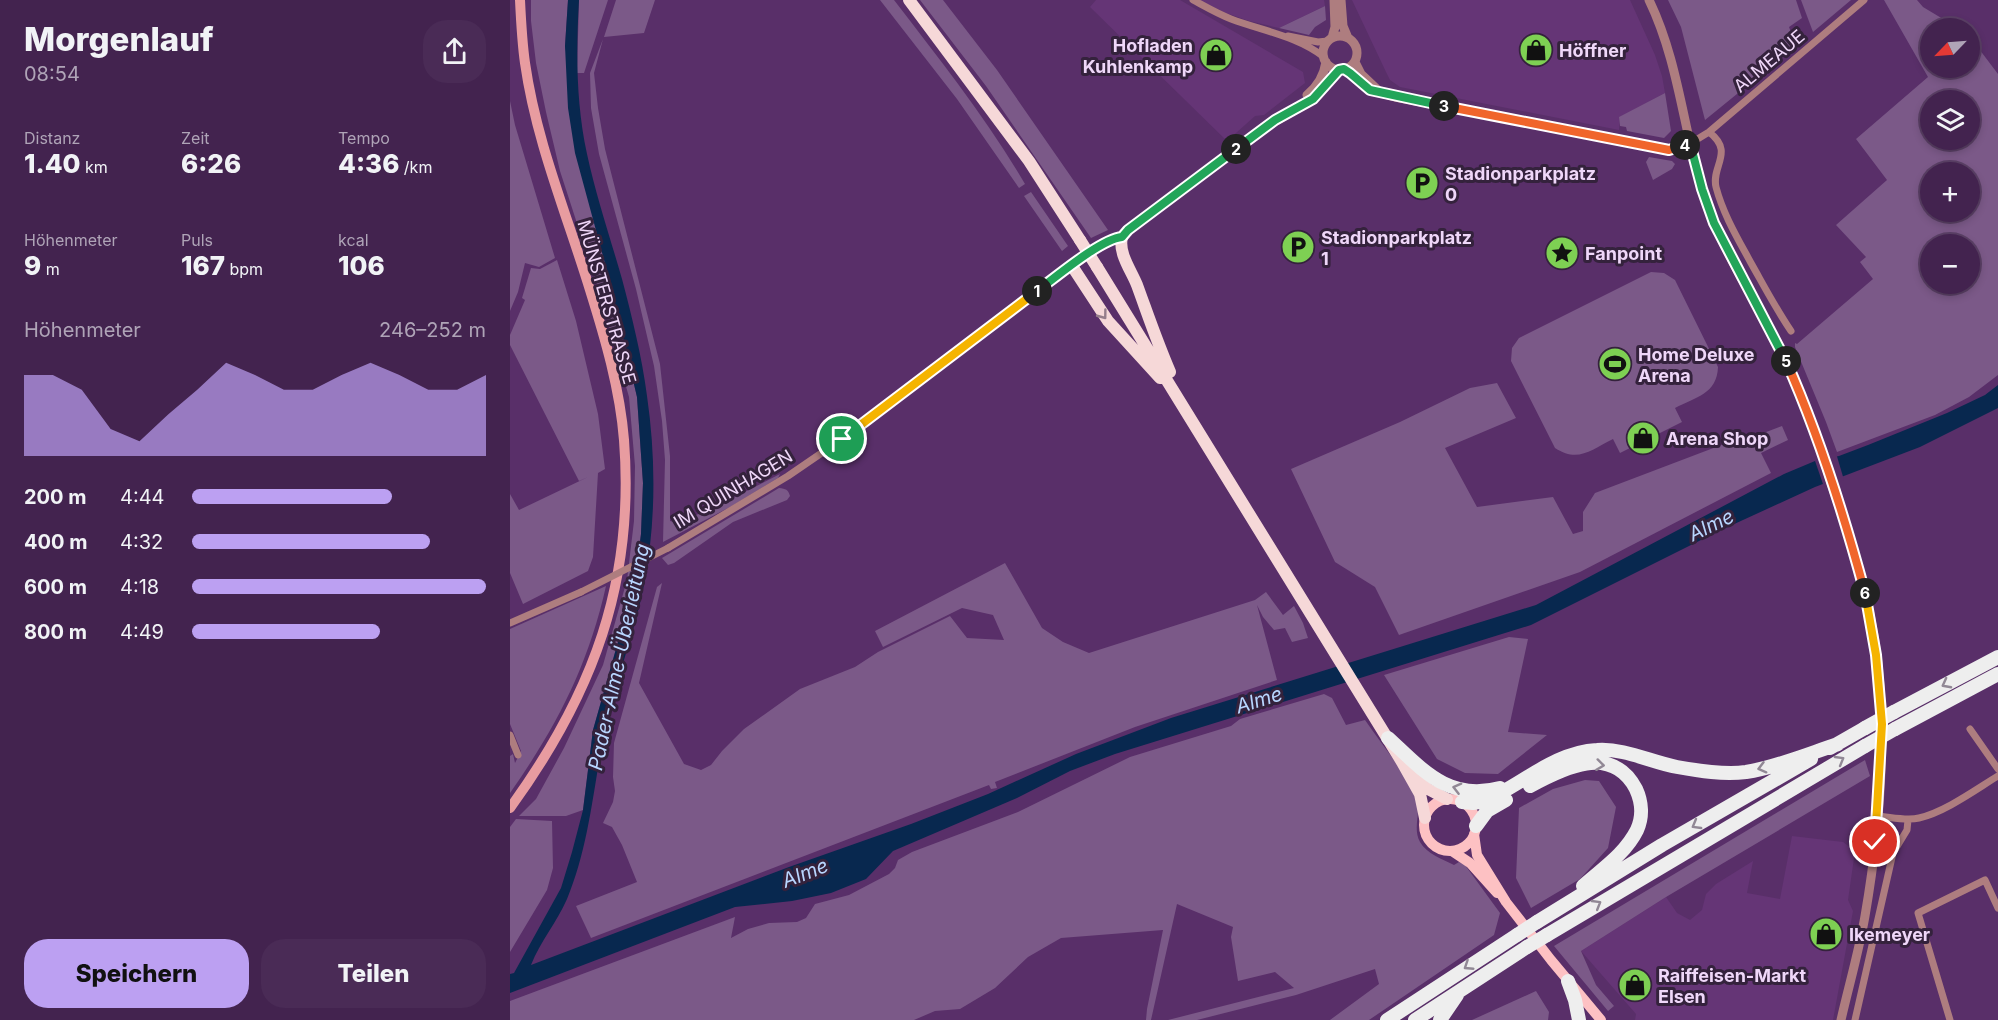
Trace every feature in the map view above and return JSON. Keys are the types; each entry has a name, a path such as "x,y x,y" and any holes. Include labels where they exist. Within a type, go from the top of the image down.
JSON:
{"highway":[{"path":"909,0 1029,161 1080,240 1388,738 1420,794 1425,818"},
{"path":"1122,237 1122,252 1187,412"},
{"path":"1072,266 1107,321 1139,353 1187,412"},
{"path":"1387,1020 1537,922 1662,845 1865,728 1998,657"},
{"path":"1414,1020 1527,947 1865,746 1998,674"},
{"path":"1388,738 1432,778 1447,786 1483,791 1514,785"},
{"path":"1462,802 1485,801 1570,756 1596,750 1619,751 1685,768 1727,773 1761,769 1838,744"},
{"path":"1402,762 1428,789 1448,799"},
{"path":"1475,830 1485,813 1497,804 1573,766 1592,763 1606,765 1622,772 1631,781 1638,796 1641,812 1639,825 1632,838 1620,854 1551,914"},
{"path":"1568,981 1577,1008 1578,1020"},
{"path":"1440,1020 1461,989"}],"main road":[{"name":"MÜNSTERSTRASSE","path":"510,808 553,746 587,680 614,593 620,563 625,513 624,438 614,380 590,287 550,170 536,116 525,64 520,0"},
{"path":"1506,902 1485,882 1470,863 1452,851 1439,849 1429,841 1424,829 1425,818 1432,806 1448,799 1462,802 1473,813 1477,855 1506,902 1601,1020"},
{"path":"1452,851 1465,847 1475,830"}],"street":[{"path":"1193,0 1229,18 1310,47 1325,59 1330,67 1341,70 1370,90 1380,93 1669,150 1690,143"},
{"path":"1325,59 1324,48 1335,27 1334,0"},
{"path":"1341,0 1343,26 1348,38 1356,48 1357,56 1355,62 1341,70"},
{"path":"1649,0 1660,24 1673,65 1690,143 1714,223 1783,354 1815,432 1865,592 1873,630 1880,683 1882,724 1877,816 1865,917 1841,1020"},
{"name":"ALMEAUE","path":"1690,143 1708,132 1864,0"},
{"path":"1283,36 1330,40 1341,36 1348,38"},
{"name":"IM QUINHAGEN","path":"1275,120 1313,90 1323,73 1325,59"},
{"path":"1355,62 1361,74 1380,93"},
{"name":"IM QUINHAGEN","path":"510,623 581,592 668,548 788,476 842,439 1072,266 1108,241 1122,237 1128,230 1275,120 1313,99 1341,70"},
{"path":"1708,132 1715,136 1721,148 1720,165 1715,183 1725,212 1755,271 1791,331"},
{"path":"1970,729 1998,769"},
{"path":"510,735 518,755"},
{"path":"1877,816 1908,820 1920,818 1939,811 1998,776"},
{"path":"1854,1020 1893,853 1907,830 1908,820"},
{"path":"1950,1020 1918,913 1985,880 1998,908"}],"shaded area":[{"path":"531,0 568,0 565,46 610,282 637,397 643,483 641,534 635,582 593,730 583,810 566,816 519,816 536,799 564,748 603,665 627,580 634,521 635,466 629,397 598,288 560,171 546,112 536,63"},
{"path":"579,0 608,0 584,73 577,73"},
{"path":"616,0 655,0 644,33 604,37"},
{"path":"880,0 894,0 979,113 1025,184 1019,188 957,99"},
{"path":"920,0 943,0 997,70 1108,230 1091,238 986,86"},
{"path":"1096,0 1180,0 1303,72 1305,83 1264,115 1255,116 1227,141 1090,7"},
{"path":"1199,0 1324,0 1325,6 1279,28 1226,13"},
{"path":"1352,0 1630,0 1655,55 1665,93 1620,117 1619,130 1400,87 1390,80"},
{"path":"1668,0 1796,0 1802,18 1789,27 1796,46 1705,120 1681,27"},
{"path":"1801,0 1851,0 1813,32"},
{"path":"1884,0 1917,0 1923,7 1941,18 1920,18 1920,63"},
{"path":"1325,6 1326,20 1315,27 1309,35 1279,28"},
{"path":"603,39 594,73 598,108 605,149 660,364 670,456 670,521 678,523 780,474 778,478 730,507 663,542 665,460 654,366 636,289 599,154 591,108 590,73"},
{"path":"1980,50 1998,74 1998,375 1969,397 1935,415 1837,452 1795,343 1797,344 1873,279 1860,262 1866,257 1836,225 1887,180 1856,139 1927,78 1980,78"},
{"path":"1665,93 1671,131 1664,138 1627,131 1626,127 1620,126 1619,117"},
{"path":"510,101 515,125 555,258 539,267 525,263 518,292 510,311"},
{"path":"1649,157 1672,161 1675,164 1672,169 1653,180 1646,162"},
{"path":"1031,192 1068,246 1062,251 1024,196"},
{"path":"557,260 576,321 598,414 605,469 598,473 593,557 588,571 523,604 510,573 510,494 519,510 588,477 579,481 510,345 510,335 525,300 522,298 531,268 540,269"},
{"name":"Home Deluxe Arena","path":"1651,272 1664,273 1675,280 1718,367 1714,383 1704,394 1675,408 1682,422 1620,453 1613,439 1578,455 1555,448 1511,361 1512,348 1519,338"},
{"path":"1497,383 1516,418 1445,448 1477,507 1553,497 1573,534 1583,531 1583,512 1595,493 1724,444 1753,437 1782,426 1788,440 1761,453 1771,473 1580,572 1399,635 1375,587 1335,562 1291,469 1400,422 1470,388"},
{"path":"779,488 788,492 790,496 787,500 733,522 674,563 668,565 662,558"},
{"path":"1005,563 1042,628 1063,642 1089,653 1255,600 1266,592 1283,615 1294,606 1308,638 1292,642 1285,628 1274,630 1257,605 1277,680 1135,727 995,782 997,788 991,789 989,785 591,938 576,906 637,882 612,827 603,823 613,802 615,791 614,743 657,587 662,583 639,683 684,764 701,770 711,765 744,729 800,689 855,667 878,652 950,616 967,638 1004,640 993,615 962,608 883,647 875,631"},
{"path":"606,586 590,643 569,694 542,744 510,793 510,756 513,754 515,763 521,751 510,724 510,629"},
{"path":"1509,637 1528,639 1508,732 1547,735 1498,774 1465,773 1437,759 1384,675"},
{"path":"1324,694 1332,698 1346,725 1365,720 1399,768 1418,803 1417,831 1423,846 1435,856 1454,865 1459,862 1465,865 1500,913 1494,935 1369,1020 1330,1020 1379,984 1375,969 1296,995 1197,1020 1168,1020 1294,988 1275,972 1238,981 1231,937 1233,927 1177,904 1151,1020 1146,1020 1147,1009 1163,930 1061,938 1028,957 995,988 960,1009 935,1011 914,1020 510,1020 510,1001 735,917 731,938 748,929 769,923 797,922 806,918 815,904 849,895 889,874 895,868 898,860 912,852 1018,812 1130,757 1231,726 1240,719"},
{"path":"1865,760 1870,776 1666,897 1581,951 1596,985 1614,1006 1608,1011 1554,946"},
{"path":"1585,780 1599,781 1616,807 1608,848 1580,879 1531,908 1516,878 1519,808 1553,789"},
{"path":"516,819 552,821 553,868 547,890 510,952 510,827"},
{"path":"1792,836 1843,842 1855,851 1848,900 1853,911 1833,1020 1635,1020 1636,1014 1581,951 1666,897 1677,913 1690,920 1702,910 1706,894 1716,884 1753,861 1747,893 1780,899"},
{"path":"1536,991 1549,1012 1548,1020 1472,1020"}],"water":[{"path":"568,0 579,0 578,77 583,135 599,201 626,293 645,381 652,443 653,514 644,585 608,715 581,859 567,899 531,965 789,867 911,824 988,794 1076,754 1171,718 1536,605 1784,474 1815,461 1839,456 1947,413 1985,395 1998,385 1998,408 1920,447 1815,487 1719,531 1531,625 1115,754 1070,771 1017,798 893,851 866,879 831,893 792,901 735,907 510,993 510,974 514,973 561,888 572,852 583,810 593,730 635,582 641,534 643,483 637,397 610,282 575,153 568,108 565,46"}],"pier":[{"path":"1836,453 1844,480 1824,487 1814,458"}],"place":[{"name":"Höffner","path":"1536,50"},
{"name":"Hofladen Kuhlenkamp","path":"1216,55"},
{"name":"Stadionparkplatz 0","path":"1422,183"},
{"name":"Stadionparkplatz 1","path":"1298,247"},
{"name":"Fanpoint","path":"1562,253"},
{"name":"Home Deluxe Arena","path":"1615,364"},
{"name":"Arena Shop","path":"1643,438"},
{"name":"Ikemeyer","path":"1826,934"},
{"name":"Raiffeisen-Markt Elsen","path":"1635,985"}],"route":[{"path":"842,439 1097,247 1114,238 1122,237 1128,230 1258,132 1313,99 1339,70 1344,69 1370,90 1395,97 1669,150 1690,143 1707,206 1714,223 1768,324 1799,390 1840,508 1865,592 1880,683 1882,724 1875,842"}],"water label":[{"name":"Alme","path":"1711,525"},
{"name":"Pader-Alme-Überleitung","path":"619,657"},
{"name":"Alme","path":"1259,700"},
{"name":"Alme","path":"805,873"}]}
